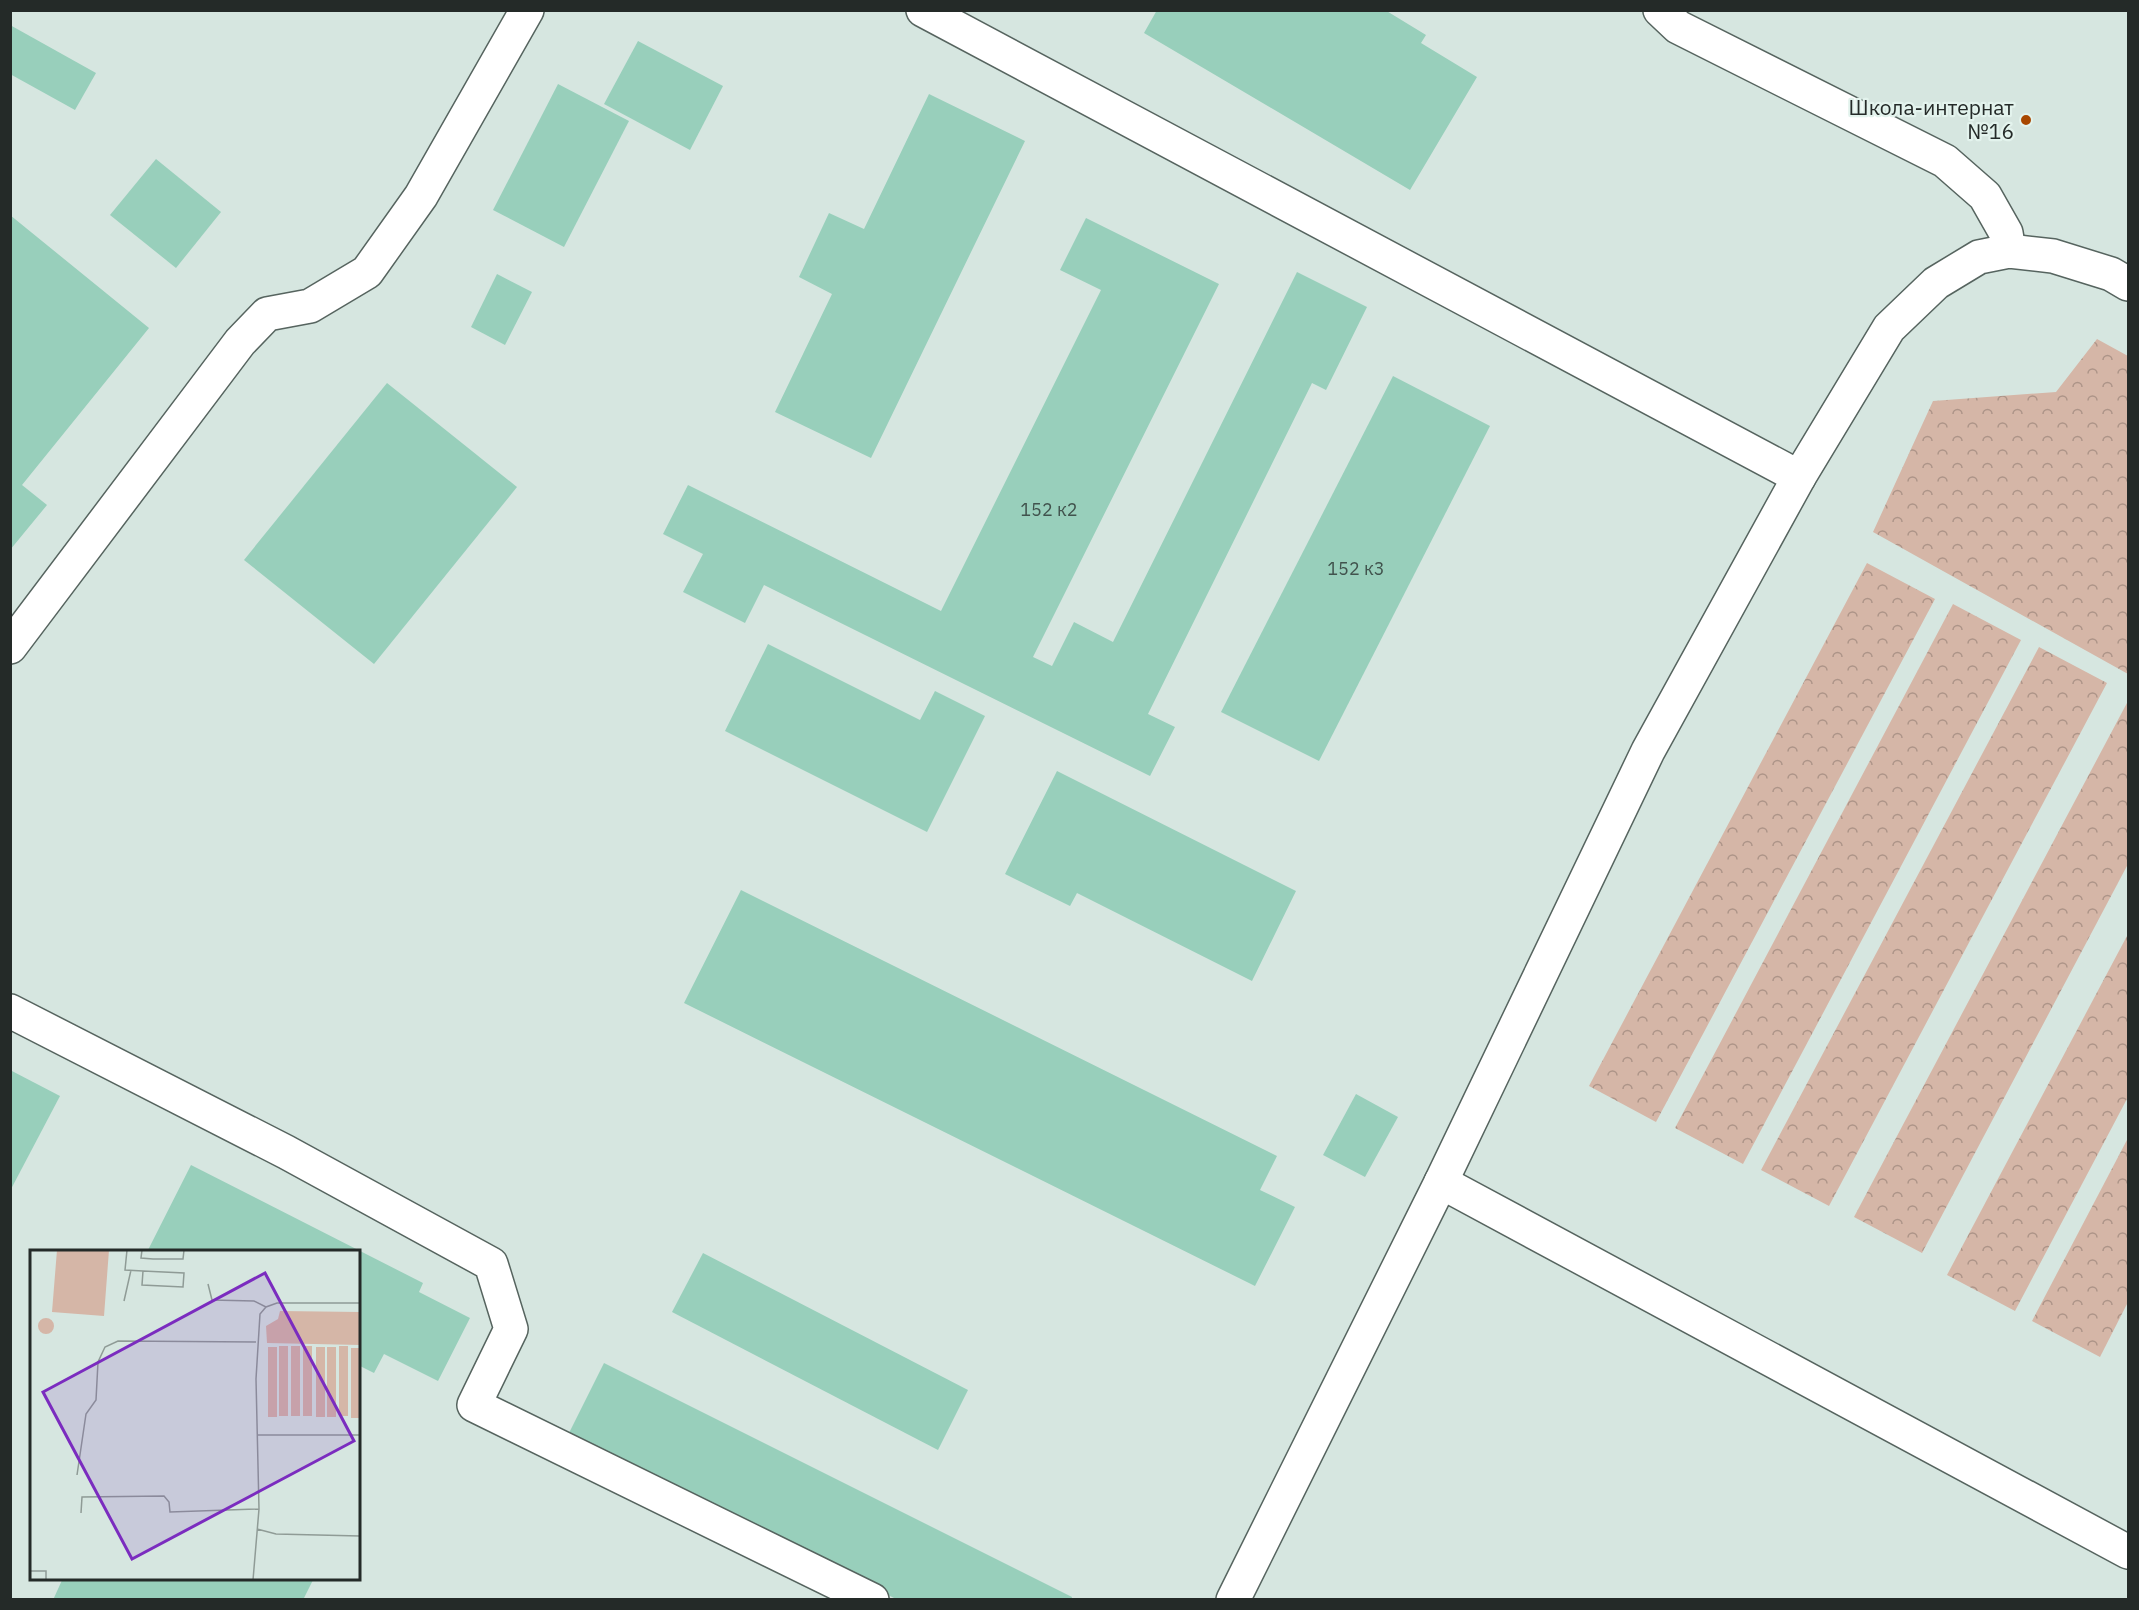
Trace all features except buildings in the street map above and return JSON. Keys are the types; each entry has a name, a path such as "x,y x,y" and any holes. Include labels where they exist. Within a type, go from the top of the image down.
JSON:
{"street":[{"path":"10,647 240,342 267,314 310,306 367,272 421,196 527,10"},
{"path":"923,10 1799,477"},
{"path":"1660,10 1678,27 1945,161 1985,196 2006,233 1994,254"},
{"path":"1233,1599 1441,1182 1648,751 1799,477 1889,328 1936,284 1994,254 2052,256 2111,274 2128,284"},
{"path":"10,1011 286,1152 491,1264 511,1329 474,1405 872,1599"},
{"path":"1441,1182 2128,1552"}],"green space":[{"path":"2097,339 2128,356 2128,674 1873,532 1933,401 2056,392"},
{"path":"1867,563 1935,599 1656,1122 1589,1086"},
{"path":"1953,604 2021,640 1743,1164 1675,1128"},
{"path":"2039,647 2107,683 1829,1206 1761,1170"},
{"path":"2128,701 2128,864 1922,1253 1854,1217"},
{"path":"2128,934 2128,1097 2015,1311 1947,1275"},
{"path":"2128,1138 2128,1302 2100,1357 2032,1321"}],"place":[{"name":"Школа-интернат №16","path":"2026,120"}]}
